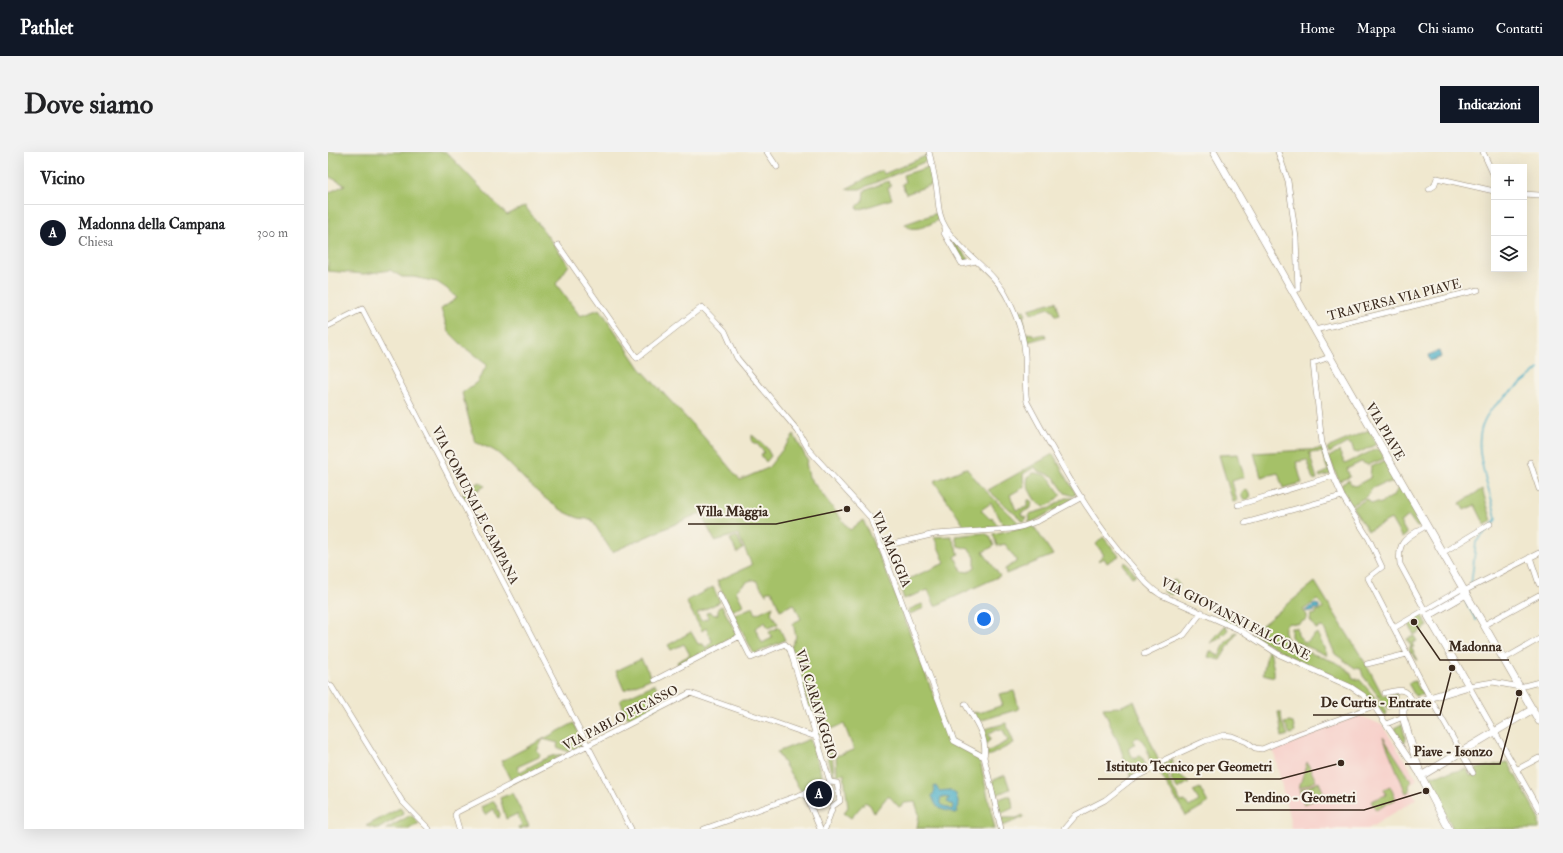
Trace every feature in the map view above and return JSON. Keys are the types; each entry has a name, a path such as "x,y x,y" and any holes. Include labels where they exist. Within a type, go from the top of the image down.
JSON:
{"street":[{"path":"767,152 777,167"},
{"name":"VIA GIOVANNI FALCONE","path":"929,152 936,186 938,212 959,246 992,276 1008,298 1017,320 1025,352 1025,389 1027,402 1082,497 1112,545 1152,590 1242,631 1278,654 1351,687 1363,695 1374,706 1421,776"},
{"name":"VIA PIAVE","path":"1215,152 1330,357 1539,720"},
{"path":"1278,152 1288,181 1296,238 1298,289 1294,291"},
{"path":"1483,152 1491,169"},
{"path":"1429,188 1434,186 1437,178 1491,190"},
{"path":"1527,194 1539,195"},
{"path":"946,227 944,233 962,264 976,261"},
{"name":"VIA MAGGIA","path":"558,245 637,358 702,307 725,331 737,358 798,431 809,450 867,513 954,741 984,757"},
{"name":"TRAVERSA VIA PIAVE","path":"1315,330 1478,290"},
{"name":"VIA COMUNALE CAMPANA","path":"328,326 362,309 589,745"},
{"path":"1330,357 1313,363 1322,443 1333,476 1342,496 1369,539 1382,567 1368,578 1430,698 1473,773"},
{"path":"1530,462 1539,489"},
{"path":"1238,505 1333,476"},
{"path":"1245,524 1342,496"},
{"path":"880,547 935,534 1011,529 1024,526 1038,521 1082,497"},
{"path":"1442,553 1490,524"},
{"path":"1424,527 1406,538 1400,548 1400,564 1539,810"},
{"path":"1394,628 1427,613 1464,591 1539,553"},
{"path":"1530,557 1539,584"},
{"name":"VIA CARAVAGGIO","path":"720,594 751,658 785,644 790,650 830,782 837,783 840,801 833,806 825,829"},
{"path":"1484,625 1539,595"},
{"path":"1144,654 1184,636 1202,612"},
{"path":"655,680 740,636"},
{"path":"1504,659 1539,639"},
{"path":"1368,664 1407,654"},
{"path":"1449,829 1421,776 1403,714 1406,705 1469,686 1493,682 1520,687 1539,682"},
{"path":"328,684 332,687 402,802 429,829"},
{"path":"1385,693 1401,690 1406,691 1409,693 1413,703"},
{"name":"VIA PABLO PICASSO","path":"459,829 455,815 457,812 690,693 816,737"},
{"path":"966,704 980,729 986,749 984,757 1001,829"},
{"path":"1064,829 1076,815 1105,800 1132,779 1157,766 1166,759 1205,741 1224,735 1232,736 1247,742 1255,748 1262,749 1374,706"},
{"path":"1421,776 1533,709"},
{"path":"1386,724 1403,714"},
{"path":"589,745 631,829"},
{"path":"1516,770 1539,758"},
{"path":"704,829 805,793 820,829"}],"shaded area":[{"path":"1359,715 1382,725 1417,779 1409,786 1416,799 1368,829 1292,829 1273,748"}],"green space":[{"path":"328,152 446,152 507,215 525,206 569,265 556,284 580,316 600,309 640,368 703,436 740,480 768,468 794,435 808,461 806,463 809,477 850,530 863,520 890,581 951,741 977,756 980,761 995,829 917,828 919,814 915,802 905,803 899,807 890,797 887,797 874,813 870,805 865,802 851,818 844,813 848,807 844,774 837,775 836,756 854,750 844,724 817,734 791,647 796,637 793,623 801,619 794,604 780,610 772,591 766,591 766,595 756,580 750,580 736,591 743,605 732,611 717,581 752,565 738,534 715,541 700,513 612,552 591,519 578,518 555,506 535,490 498,453 475,442 462,393 477,382 487,365 464,347 448,331 441,309 457,298 437,282 414,277 402,277 390,270 364,274 328,271 328,193 345,185 328,176"},
{"path":"928,155 929,160 860,189 846,189 882,170 884,174"},
{"path":"929,167 933,184 906,194 902,184 905,182 903,175"},
{"path":"888,181 891,186 888,188 892,199 858,210 857,207 863,200 864,191"},
{"path":"937,213 939,219 921,228 908,227 905,224"},
{"path":"948,236 969,259 963,261"},
{"path":"1056,301 1060,315 1056,316 1053,310 1049,308 1031,314 1029,309"},
{"path":"1024,310 1026,315 1023,316 1025,327 1021,324 1017,312"},
{"path":"1026,333 1033,334 1034,336 1045,334 1046,337 1027,342"},
{"path":"1369,430 1377,444 1358,453 1354,452 1352,445 1347,443 1329,453 1327,448"},
{"path":"752,435 766,447 771,456 766,462 761,455 764,452 757,444 752,442"},
{"path":"1323,449 1331,474 1320,477 1319,475 1328,471 1322,452 1309,453 1317,479 1313,480 1307,460 1296,462 1302,483 1283,488 1278,473 1261,477 1254,453"},
{"path":"1376,449 1380,450 1384,457 1383,459 1368,465 1361,462 1347,469 1350,477 1339,481 1329,457 1339,451 1345,464"},
{"path":"1053,454 1076,494 1073,496 1065,493 1053,476 1038,471 1035,467 1023,474 1024,487 1010,495 1016,510 1028,507 1028,500 1032,502 1031,508 1021,513 1022,516 1027,517 1024,522 988,490"},
{"path":"1238,454 1244,477 1232,481 1237,501 1233,502 1219,455"},
{"path":"1386,460 1399,483 1384,483 1371,489 1368,496 1351,505 1341,487 1342,484 1349,480 1351,484 1355,486 1370,478 1371,467"},
{"path":"966,468 986,491 1020,524 1004,526 991,503 981,510 990,519 992,517 998,526 967,530 934,481"},
{"path":"1033,473 1048,477 1061,494 1049,505 1042,506 1039,504 1029,490 1027,485 1028,477"},
{"path":"480,482 485,486 463,498 464,490"},
{"path":"1399,488 1402,488 1423,525 1417,527 1409,516 1400,522 1407,534 1402,538 1391,519 1368,531 1352,507 1367,499 1372,504 1377,502 1379,504 1393,496"},
{"path":"1482,489 1492,521 1485,525 1475,505 1464,510 1460,503"},
{"path":"1246,490 1251,495 1246,500 1241,495"},
{"path":"1066,498 1072,498 1073,500 1032,522 1028,522 1030,519 1029,514 1050,508"},
{"path":"1033,525 1053,555 1006,574 1005,569 1016,562 1016,560 1005,544 997,546 993,534"},
{"path":"984,533 990,536 994,546 983,552 1000,576 935,606 928,590 904,599 899,583 945,563 934,537 951,536 959,554 955,557 962,571 968,572 975,567 975,557 969,549 958,546 955,536"},
{"path":"737,536 743,549 737,553 730,539"},
{"path":"1103,537 1119,556 1107,563 1104,558 1099,561 1098,560 1104,555 1096,544"},
{"path":"1125,562 1136,575 1132,577 1123,565"},
{"path":"1175,580 1180,586 1172,595 1163,591 1172,585 1169,583"},
{"path":"1315,582 1369,669 1383,696 1396,694 1397,699 1395,700 1394,697 1389,698 1391,709 1389,710 1363,676 1361,669 1355,668 1335,654 1324,628 1321,627 1316,629 1310,620 1311,615 1316,614 1316,611 1323,609 1320,602 1317,600 1303,610 1307,615 1307,619 1298,624 1289,623 1285,626 1286,636 1292,644 1302,650 1338,663 1347,670 1353,678 1360,680 1387,712 1385,717 1368,697 1347,683 1294,658 1251,634"},
{"path":"713,587 720,602 697,613 701,621 708,618 706,613 711,612 714,615 718,614 718,608 722,606 737,635 678,665 677,662 690,655 684,644 671,650 668,645 691,632 698,644 703,644 706,648 712,641 706,628 702,631 686,601"},
{"path":"922,604 924,608 910,614 908,610"},
{"path":"773,606 771,613 778,624 768,628 765,622 755,628 762,643 772,638 769,632 779,627 785,640 754,654 734,615 753,607 756,614"},
{"path":"1235,610 1240,617 1237,626 1222,620"},
{"path":"1421,615 1428,626 1414,635 1408,622"},
{"path":"1225,626 1228,629 1225,634 1221,635 1221,638 1210,643"},
{"path":"1291,628 1297,628 1298,635 1305,643 1317,633 1328,656 1295,641 1291,637"},
{"path":"1237,632 1220,660 1208,657 1210,651 1219,656 1226,642 1234,633"},
{"path":"1414,636 1417,641 1412,643 1414,647 1411,647 1418,660 1412,653 1410,653 1409,650 1411,646 1407,639"},
{"path":"1268,650 1271,653 1274,677 1263,674"},
{"path":"641,659 652,678 624,690 616,671"},
{"path":"1415,681 1421,692 1424,691 1425,694 1415,696 1408,683"},
{"path":"655,684 666,702 632,719 627,717 620,700"},
{"path":"1014,691 1019,709 979,721 973,712 979,713 1003,705 999,694"},
{"path":"1134,701 1159,762 1152,766 1145,745 1141,739 1137,737 1133,741 1135,744 1128,749 1134,759 1141,755 1147,768 1131,778 1119,744 1103,708 1119,707"},
{"path":"1278,712 1281,712 1282,723 1288,735 1282,737"},
{"path":"574,723 584,744 568,752 557,747 558,743 543,739"},
{"path":"1006,723 1014,743 987,757 987,752 1008,741 1003,730 997,729 988,734 991,739 986,744 982,730"},
{"path":"1284,723 1293,723 1295,732 1290,734"},
{"path":"1402,724 1406,741 1404,743 1394,728"},
{"path":"1383,737 1412,782 1409,785 1410,791 1406,793"},
{"path":"543,739 537,751 540,755 539,757 517,767 520,772 548,758 563,755 512,783 501,761"},
{"path":"810,739 826,790 801,791 777,752"},
{"path":"832,751 834,776 827,753"},
{"path":"1172,759 1173,762 1168,779 1181,802 1185,801 1189,807 1199,801 1193,791 1200,788 1208,803 1186,816 1157,768"},
{"path":"1307,762 1316,781 1299,788"},
{"path":"1508,762 1539,818 1539,829 1453,829 1434,789 1431,776 1467,769 1470,776 1478,774 1475,769"},
{"path":"1173,770 1189,782 1178,789 1171,780"},
{"path":"1005,775 1010,789 996,795 992,781"},
{"path":"1319,782 1325,796 1304,804 1299,790"},
{"path":"1390,786 1396,799 1376,810 1371,801 1386,795 1384,789"},
{"path":"512,793 529,826 519,829 518,827 522,825 517,814 506,819 500,798"},
{"path":"1011,796 1013,808 1000,814 997,800"},
{"path":"494,801 500,814 499,818 497,817 494,809 485,815 481,807"},
{"path":"400,808 403,812 402,815 378,829 366,826"},
{"path":"411,815 419,823 409,829 386,829"},
{"path":"1023,815 1024,817 1003,826 1001,818 1017,818"}],"water":[{"path":"1439,351 1441,357 1430,361 1428,355"},
{"path":"1315,604 1319,605 1319,609 1314,609 1314,612 1305,611"},
{"path":"936,786 939,791 949,790 956,794 959,806 957,809 958,812 955,814 939,808 936,805 932,796 935,791 933,787","holes":["941,797 949,798 947,802 953,805 952,810 942,805 940,801"]}],"waterway":[{"path":"1471,585 1476,542 1496,519 1485,477 1480,448 1480,434 1484,421 1497,404 1539,369"},
{"path":"1466,602 1476,620"}],"place":[{"name":"Villa Màggia","path":"847,509"},
{"name":"Madonna","path":"1414,622"},
{"name":"De Curtis - Entrate","path":"1452,668"},
{"name":"Piave - Isonzo","path":"1519,693"},
{"name":"Istituto Tecnico per Geometri","path":"1341,763"},
{"name":"Pendino - Geometri","path":"1426,791"},
{"name":"Madonna della Campana","path":"819,794"}]}
